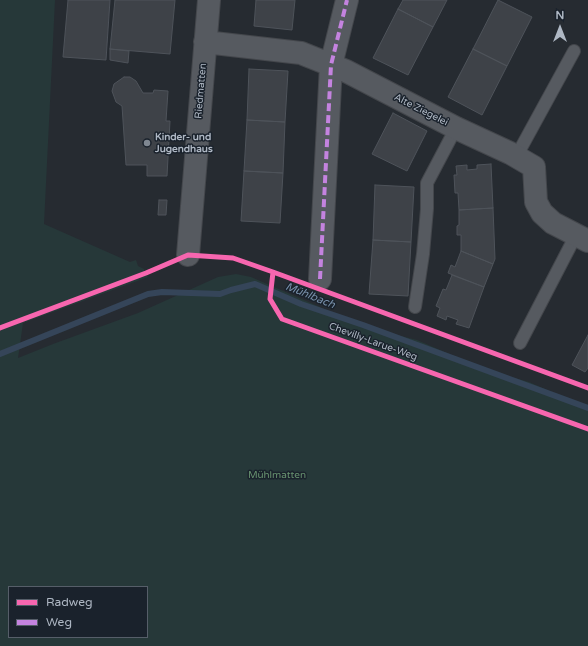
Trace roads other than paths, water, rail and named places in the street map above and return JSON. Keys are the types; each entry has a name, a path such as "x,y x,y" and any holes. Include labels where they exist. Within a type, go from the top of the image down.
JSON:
{"street":[{"name":"Riedmatten","path":"188,254 209,0"},
{"path":"320,279 331,65 347,0"},
{"name":"Alte Ziegelei","path":"205,42 301,53 331,65 516,157 534,167 536,202 542,213 553,223 582,238"}],"lane":[{"path":"516,157 574,51"},
{"path":"415,307 424,254 427,184 456,128"},
{"path":"520,343 582,238"}],"waterway":[{"name":"Mühlbach","path":"0,354 148,294 162,292 220,294 255,284 301,304 363,325 588,408"}],"place":[{"name":"Kinder- und Jugendhaus","path":"147,143"}],"park label":[{"name":"Mühlmatten","path":"277,475"}]}
